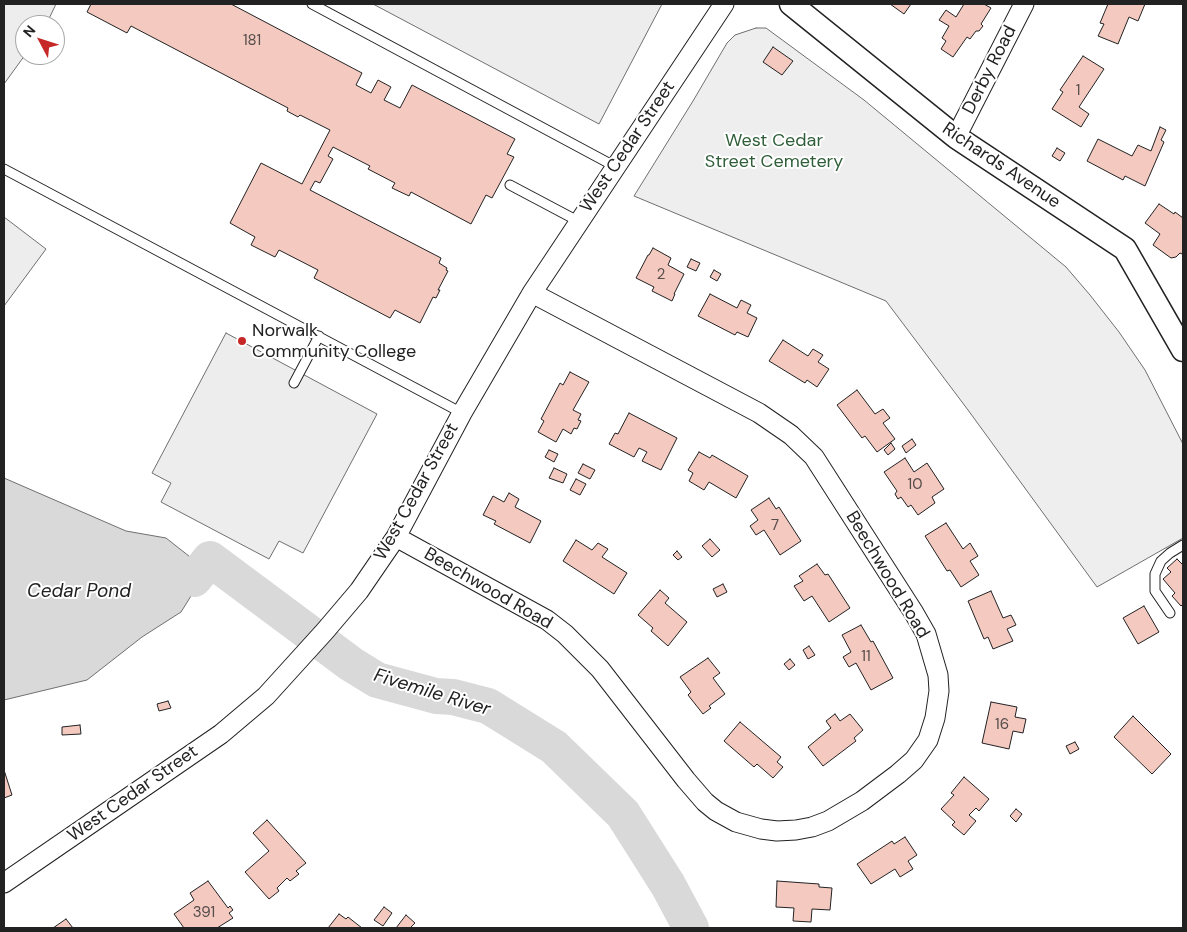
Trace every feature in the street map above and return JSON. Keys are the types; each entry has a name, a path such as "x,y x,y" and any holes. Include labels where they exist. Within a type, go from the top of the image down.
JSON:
{"street":[{"name":"West Cedar Street","path":"4,883 221,734 266,696 325,631 358,591 396,537 462,413 532,293 578,221 616,168 724,4"},
{"name":"Richards Avenue","path":"792,4 956,137 1125,249 1183,350"},
{"name":"Derby Road","path":"956,137 1024,4"},
{"name":"Beechwood Road","path":"396,537 547,620 565,634 600,669 705,802 716,811 736,822 777,831 812,828 862,801 898,774 914,760 928,740 935,718 939,691 938,675 926,634 814,457 791,435 759,413 532,293"}],"lane":[{"path":"312,4 323,6 616,168"},
{"path":"4,169 462,413"},
{"path":"510,185 578,221"},
{"path":"294,383 319,336"},
{"path":"1170,613 1154,591 1155,574 1161,561 1183,545"}],"green space":[{"name":"West Cedar Street Cemetery","path":"756,28 766,28 864,100 1066,267 1090,295 1119,332 1145,370 1183,444 1183,538 1097,587 886,301 634,196 727,43 735,35"}],"shaded area":[{"path":"4,4 56,4 51,15 15,15 15,65 18,65 4,84"},
{"path":"373,4 662,4 599,124"},
{"path":"4,217 46,249 4,306"},
{"path":"226,333 377,414 303,553 279,541 269,559 161,502 171,483 152,473"}],"water":[{"name":"Cedar Pond","path":"4,478 126,531 166,538 194,560 194,579 191,596 181,612 142,637 87,680 4,700"}],"building":[{"path":"91,4 231,4 362,73 356,85 371,93 378,80 391,87 384,100 400,108 412,85 515,139 507,154 514,157 492,198 486,195 471,224 411,192 409,196 392,188 395,183 368,169 370,166 333,147 328,156 333,159 320,183 315,181 310,190 441,258 439,263 447,268 446,270 448,271 436,298 433,297 420,323 395,310 390,318 314,278 318,270 279,250 275,257 251,245 255,237 230,223 261,163 302,184 330,130 300,115 298,117 287,111 288,108 131,26 127,33 87,12"},
{"path":"890,4 911,4 904,14"},
{"path":"964,4 984,4 991,8 981,24 983,26 970,39 967,37 953,57 941,49 946,41 942,38 949,26 939,20 946,10 956,17"},
{"path":"1108,4 1145,4 1138,21 1129,17 1118,44 1098,36 1104,24 1100,23"},
{"path":"773,47 793,61 782,75 763,62"},
{"path":"1083,56 1104,69 1079,107 1089,114 1081,127 1052,109 1063,92 1060,90"},
{"path":"1160,127 1166,130 1161,140 1164,142 1145,186 1125,176 1123,180 1087,161 1098,139 1132,156 1138,145 1151,151"},
{"path":"1057,148 1065,153 1060,161 1052,156"},
{"path":"1159,204 1183,218 1183,253 1176,257 1171,258 1153,245 1160,234 1145,223"},
{"path":"653,248 671,258 668,265 684,274 672,301 652,291 654,287 636,278"},
{"path":"691,259 700,263 696,271 687,267"},
{"path":"714,270 721,274 717,281 710,277"},
{"path":"710,294 737,308 741,300 751,305 747,313 757,318 748,337 737,332 735,335 698,316"},
{"path":"783,340 808,356 813,349 823,355 818,362 829,369 817,387 807,380 805,383 769,361"},
{"path":"570,372 589,382 573,410 581,414 578,420 581,421 577,429 574,428 571,434 563,429 556,442 538,432 544,421 541,419 560,383 563,385"},
{"path":"857,390 875,414 883,409 890,418 883,423 895,439 877,452 865,436 862,438 837,405"},
{"path":"629,413 677,438 661,470 642,461 647,452 639,448 634,457 609,444 615,433 618,434"},
{"path":"912,439 916,445 906,453 902,446"},
{"path":"891,443 895,449 888,455 884,450"},
{"path":"549,450 558,454 554,462 545,457"},
{"path":"699,452 710,458 712,455 748,476 736,498 709,482 704,490 689,481 693,473 688,470"},
{"path":"905,458 914,472 927,463 944,489 932,497 935,503 918,515 911,505 908,507 901,497 898,499 895,494 897,491 884,472"},
{"path":"583,464 595,470 590,479 578,473"},
{"path":"554,468 567,474 563,483 549,478"},
{"path":"576,479 586,484 580,495 570,490"},
{"path":"509,493 519,499 515,507 541,521 530,543 494,524 496,521 483,515 493,496 504,502"},
{"path":"769,498 776,509 779,507 801,541 780,555 764,530 756,535 750,526 758,520 751,510"},
{"path":"946,523 963,549 970,543 978,556 970,561 979,575 961,587 950,570 947,571 925,536"},
{"path":"710,539 720,550 712,557 702,546"},
{"path":"576,540 592,550 598,543 608,549 602,557 627,573 614,594 563,561"},
{"path":"677,551 682,557 678,560 673,555"},
{"path":"1177,559 1183,565 1183,604 1181,606 1172,596 1175,593 1163,579 1171,572 1167,568"},
{"path":"817,564 825,575 828,574 850,608 829,622 812,596 804,601 794,586 803,581 799,576"},
{"path":"723,584 727,592 717,597 713,589"},
{"path":"660,590 669,598 665,603 687,622 668,646 651,631 653,628 638,615"},
{"path":"991,591 1003,618 1011,615 1016,625 1007,629 1013,641 993,649 988,637 984,639 968,601"},
{"path":"1144,606 1159,632 1138,644 1123,618"},
{"path":"861,625 871,642 873,641 893,678 871,690 856,663 849,667 843,657 851,652 842,635"},
{"path":"809,646 815,655 808,659 803,650"},
{"path":"708,658 720,673 713,678 725,694 709,706 711,708 703,714 688,695 691,692 680,677"},
{"path":"790,659 795,665 789,670 784,664"},
{"path":"168,701 171,708 159,711 157,704"},
{"path":"991,702 1017,707 1015,717 1026,719 1023,733 1013,731 1009,749 982,743"},
{"path":"835,714 840,721 850,714 863,730 854,738 856,741 823,766 808,747 831,728 826,721"},
{"path":"1133,716 1171,754 1152,774 1114,737"},
{"path":"740,722 781,757 777,762 783,767 773,778 757,764 754,767 724,741"},
{"path":"80,725 81,734 62,735 62,727"},
{"path":"1075,742 1079,749 1070,754 1066,746"},
{"path":"4,770 12,795 4,798"},
{"path":"964,777 989,799 979,811 976,808 969,815 976,821 964,835 952,825 955,822 941,809 954,795 951,793"},
{"path":"1016,809 1022,814 1016,822 1010,816"},
{"path":"267,820 306,863 296,871 299,874 290,881 287,878 277,888 279,891 269,899 245,872 269,851 253,833"},
{"path":"905,837 917,855 908,861 913,869 900,877 895,869 871,884 857,864 892,841 894,844"},
{"path":"208,881 228,908 230,906 233,910 229,913 233,918 217,928 184,928 174,914 194,900 190,893"},
{"path":"777,881 819,884 819,887 832,888 830,910 812,909 811,922 793,921 794,908 776,907"},
{"path":"384,907 392,913 383,926 374,920"},
{"path":"339,914 346,919 348,917 362,928 328,928"},
{"path":"406,915 415,923 410,928 396,928"},
{"path":"66,919 73,928 53,928"}],"waterway":[{"name":"Fivemile River","path":"194,579 210,559 351,664 377,680 436,696 453,697 488,706 554,747 623,814 668,885 691,928"}],"place":[{"name":"Norwalk Community College","path":"242,341"}]}
